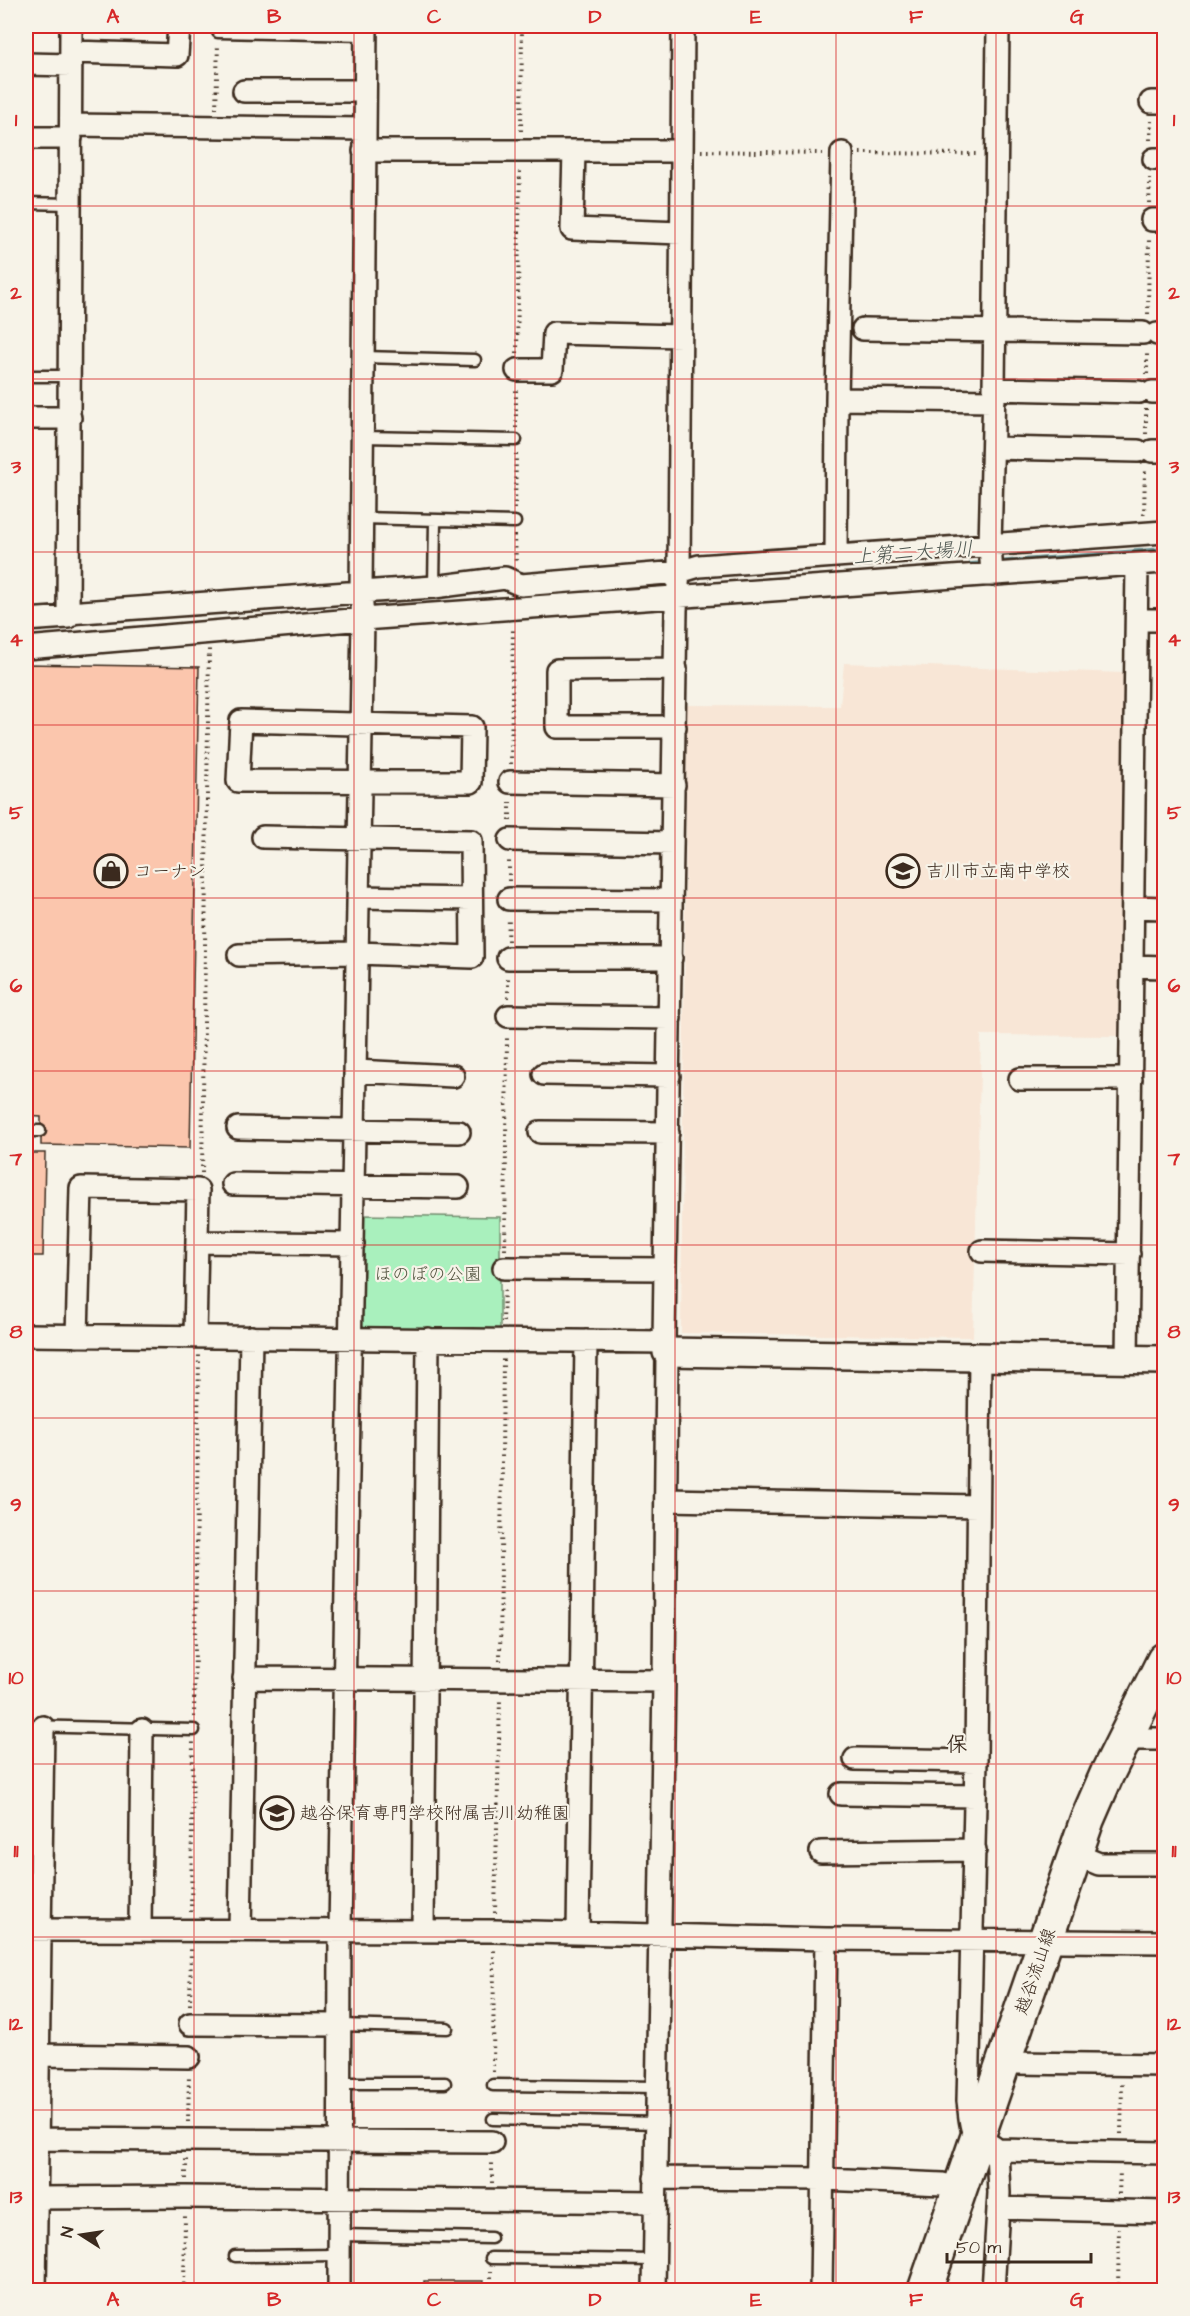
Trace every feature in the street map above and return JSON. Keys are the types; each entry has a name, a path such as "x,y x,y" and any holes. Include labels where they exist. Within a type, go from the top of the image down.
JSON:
{"main road":[{"name":"越谷流山線","path":"925,2290 961,2189 988,2145 1006,2059 1075,1854 1107,1774 1164,1660"}],"street":[{"path":"26,620 68,617 71,26"},
{"path":"26,64 71,58 177,55 179,26"},
{"path":"654,2290 664,1681 665,1269 678,583 683,26"},
{"path":"992,574 990,544 998,26"},
{"path":"339,2290 340,1930 359,897 365,30"},
{"path":"244,91 365,91"},
{"path":"26,138 71,132 215,127 364,129"},
{"path":"364,151 682,151"},
{"path":"574,151 572,229 681,233"},
{"path":"836,556 842,153"},
{"path":"863,329 1155,334"},
{"path":"517,370 552,370 554,333 681,336"},
{"path":"837,399 1152,392"},
{"path":"26,418 70,418"},
{"path":"993,448 1152,451"},
{"path":"68,613 362,606 513,609 678,583 699,566 1164,532"},
{"path":"26,648 209,634 362,606 434,586 505,579 521,585 678,583 992,574 1164,562"},
{"path":"1127,1359 1137,565"},
{"path":"1137,620 1164,620"},
{"path":"675,728 557,727 556,670 676,669"},
{"path":"241,721 472,727 471,782 359,783 238,781 241,721"},
{"path":"510,782 674,785"},
{"path":"239,955 357,953 472,957 471,841 263,837"},
{"path":"510,840 672,843"},
{"path":"359,897 471,899"},
{"path":"509,899 671,900"},
{"path":"1132,907 1164,908"},
{"path":"508,958 671,958"},
{"path":"1132,966 1164,967"},
{"path":"508,1016 670,1018"},
{"path":"356,1071 453,1076"},
{"path":"544,1074 669,1076"},
{"path":"1020,1079 1131,1079"},
{"path":"238,1128 459,1132"},
{"path":"540,1131 668,1133"},
{"path":"233,1184 458,1186"},
{"path":"77,1336 81,1188 198,1190 195,1337"},
{"path":"196,1242 352,1244"},
{"path":"982,1251 1129,1254"},
{"path":"504,1268 665,1269"},
{"path":"26,1335 586,1341 666,1347 1164,1360"},
{"path":"240,1930 251,1337"},
{"path":"423,1930 428,1340"},
{"path":"578,1933 586,1341"},
{"path":"980,1356 975,1850 968,2101 972,2130 988,2145 998,2208 993,2290"},
{"path":"666,1500 978,1506"},
{"path":"243,1678 345,1681 664,1681"},
{"path":"34,1726 34,1783 38,1840 34,1930 39,2055 38,2139 31,2169 37,2198 35,2290"},
{"path":"140,1930 142,1730"},
{"path":"1124,1738 1164,1739"},
{"path":"855,1759 976,1761"},
{"path":"841,1794 975,1796"},
{"path":"821,1852 975,1850"},
{"path":"1075,1854 1099,1864 1164,1864"},
{"path":"34,1930 423,1930 826,1939 1164,1942"},
{"path":"821,2290 826,1939"},
{"path":"190,2024 339,2025"},
{"path":"39,2055 189,2057"},
{"path":"1006,2059 1016,2063 1164,2065"},
{"path":"38,2139 492,2142"},
{"path":"988,2145 1120,2153 1164,2153"},
{"path":"655,2178 823,2179 943,2184 961,2189"},
{"path":"37,2198 340,2198 655,2202"},
{"path":"998,2208 1164,2211"}],"lane":[{"path":"219,32 365,30"},
{"path":"26,203 70,204"},
{"path":"363,357 475,360"},
{"path":"26,376 70,376"},
{"path":"363,437 516,440"},
{"path":"362,518 515,522"},
{"path":"434,586 435,521"},
{"path":"26,1131 40,1131"},
{"path":"34,1726 194,1730"},
{"path":"339,2025 447,2028"},
{"path":"339,2083 445,2084"},
{"path":"493,2085 657,2087"},
{"path":"493,2119 657,2123"},
{"path":"236,2256 340,2245 491,2238"},
{"path":"491,2258 655,2260"}],"path":[{"path":"512,581 516,573 522,26"},
{"path":"215,127 219,32"},
{"path":"494,1931 500,1680 513,609"},
{"path":"198,1190 201,1183 209,634"},
{"path":"190,2024 199,1355 195,1337"},
{"path":"184,2290 189,2057"},
{"path":"1118,2290 1122,2064"}],"shaded area":[{"name":"吉川市立南中学校","path":"844,663 1124,673 1118,1036 981,1035 973,1337 681,1333 687,705 840,706"}],"green space":[{"name":"ほのぼの公園","path":"359,1215 500,1217 500,1333 362,1330 357,1323"}],"building":[{"name":"コーナン","path":"26,664 199,667 190,1148 41,1145 41,1117 26,1116 30,767 26,766"},
{"path":"26,1153 45,1153 43,1256 26,1256"},
{"path":"424,2281 483,2281 483,2290 424,2290"}],"waterway":[{"name":"上第二大場川","path":"971,565 1164,550"}],"place":[{"name":"コーナン","path":"111,871"},
{"name":"吉川市立南中学校","path":"903,871"},
{"name":"越谷保育専門学校附属吉川幼稚園","path":"277,1813"}],"district":[{"name":"保","path":"957,1744"}]}
